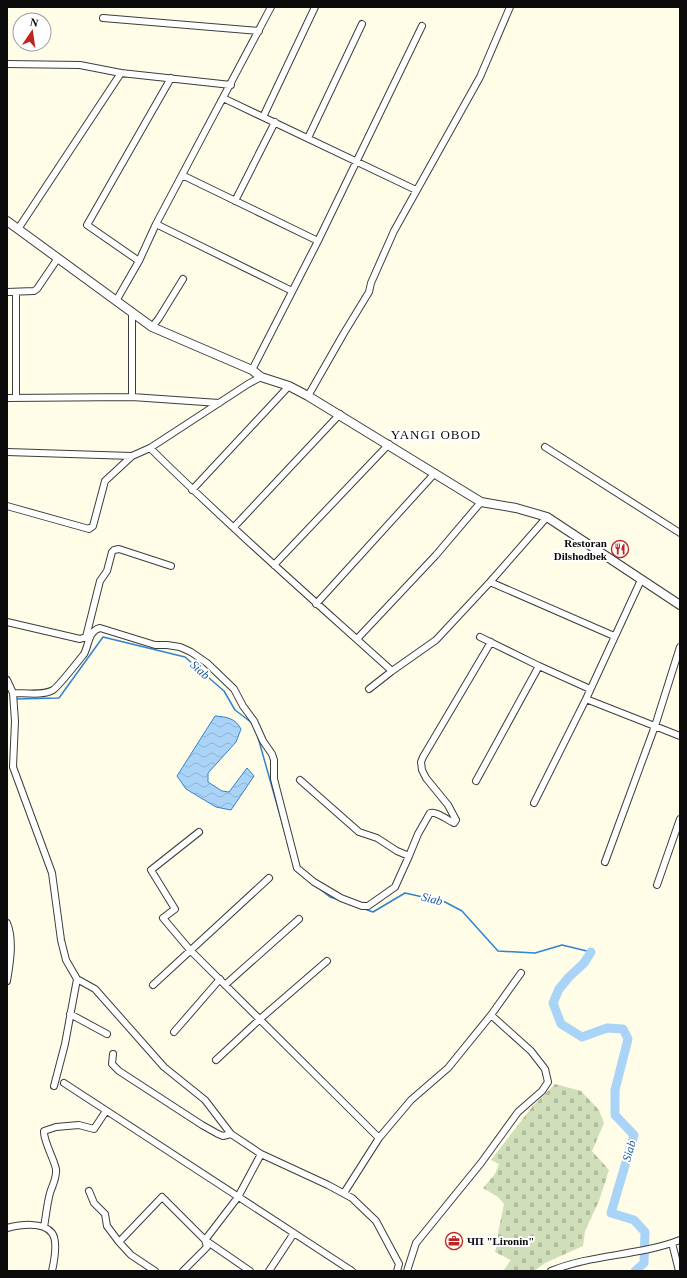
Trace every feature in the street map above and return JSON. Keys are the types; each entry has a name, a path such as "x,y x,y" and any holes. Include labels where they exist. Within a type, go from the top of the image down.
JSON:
{"street":[{"path":"116,301 139,261 156,224 271,7"},
{"path":"263,117 314,7"},
{"path":"308,396 344,332 369,292 371,283 391,238 416,190 480,77 510,7"},
{"path":"103,18 259,31"},
{"path":"308,138 362,24"},
{"path":"252,370 318,241 422,26"},
{"path":"7,64 80,65 121,73 231,85"},
{"path":"18,229 121,73"},
{"path":"139,261 87,225 172,78"},
{"path":"223,98 416,190"},
{"path":"235,201 275,122"},
{"path":"182,175 318,241"},
{"path":"7,220 152,327 252,370 261,377 289,386 308,396 389,444 481,502 516,508 547,517 680,605"},
{"path":"156,224 292,291"},
{"path":"7,292 37,290 58,258"},
{"path":"152,327 183,279"},
{"path":"16,292 16,397"},
{"path":"132,312 132,397"},
{"path":"7,506 89,529 93,526 105,481 132,456 150,448 261,377"},
{"path":"192,490 289,386"},
{"path":"7,398 132,397 219,403"},
{"path":"234,527 340,414"},
{"path":"274,565 389,444"},
{"path":"545,447 680,533"},
{"path":"150,448 192,490 316,604 392,671"},
{"path":"7,452 132,456"},
{"path":"316,604 435,473"},
{"path":"357,639 436,555 481,502"},
{"path":"369,689 436,640 490,582 547,517"},
{"path":"13,693 44,693 54,690 84,652 91,630 100,581 107,571 112,552 114,550 119,549 171,566"},
{"path":"534,803 586,698 641,580"},
{"path":"490,582 614,636"},
{"path":"7,622 80,640 86,637 91,630 100,628 155,645 180,647 207,662 234,689 243,706 254,720 263,741 272,754 274,760 274,779 297,868 314,882 341,898 362,906 368,906 395,887 418,834 430,813 432,812 438,814 454,823 456,820 448,805 426,778 422,770 421,762 491,642"},
{"path":"480,637 590,689"},
{"path":"605,862 655,726 680,647"},
{"path":"476,781 540,666"},
{"path":"7,680 13,693 15,721 13,767 52,873 61,940 66,960 77,978 95,989 164,1067 205,1100 231,1134 261,1154 352,1198 376,1221 399,1264 397,1271"},
{"path":"586,698 680,736"},
{"path":"300,780 359,832 377,838 397,851 409,856"},
{"path":"657,885 680,819"},
{"path":"199,832 151,870 175,909 163,918 190,950 379,1138"},
{"path":"153,985 268,878"},
{"path":"226,985 300,919"},
{"path":"7,923 10,931 7,981"},
{"path":"216,1060 260,1019 327,961"},
{"path":"344,1193 379,1138 411,1100 448,1068 491,1015 521,973"},
{"path":"54,1086 65,1044 77,978"},
{"path":"174,1032 220,979"},
{"path":"70,1014 107,1034"},
{"path":"407,1271 416,1243 481,1163 518,1112 542,1090 548,1082 545,1069 531,1051 491,1015"},
{"path":"113,1054 112,1064 119,1071 202,1125 223,1136 231,1134"},
{"path":"64,1083 352,1271"},
{"path":"44,1227 50,1192 56,1177 56,1170 44,1136 44,1131 56,1127 79,1125 94,1129 106,1111"},
{"path":"205,1240 238,1197 261,1154"},
{"path":"89,1191 94,1204 105,1214 107,1226 119,1242 131,1255 155,1271"},
{"path":"119,1242 162,1197 205,1240 250,1271"},
{"path":"7,1228 18,1225 32,1224 44,1227 52,1233 55,1242 52,1271"},
{"path":"269,1271 294,1233"},
{"path":"183,1271 207,1247 205,1240"},
{"path":"551,1271 567,1264 626,1254 680,1240"},
{"path":"669,1244 679,1271"}],"green space":[{"path":"555,1084 581,1091 599,1110 604,1123 592,1151 609,1170 599,1201 585,1231 583,1246 545,1263 534,1271 503,1271 511,1260 495,1252 504,1204 498,1197 483,1188 495,1174 499,1164 491,1160 532,1107"}],"water":[{"path":"215,716 233,720 241,729 236,742 208,773 208,782 222,791 229,792 247,768 254,776 231,810 216,807 186,789 177,776"}],"waterway":[{"name":"Siab","path":"15,699 59,698 103,637 185,657 224,691 235,710 252,723"},
{"name":"Siab","path":"257,734 287,840"},
{"name":"Siab","path":"316,886 330,897 340,900"},
{"name":"Siab","path":"362,908 373,912 405,893 445,902 462,911 498,951 535,953 562,945 591,952"},
{"name":"Siab","path":"591,952 584,963 559,989 553,1003 561,1024 582,1037 607,1028 623,1029 628,1039 615,1090 615,1115 634,1135 611,1213 634,1220 645,1232 644,1263 635,1271"}],"place":[{"name":"Restoran Dilshodbek","path":"620,549"},
{"name":"ЧП \"Lironin\"","path":"454,1241"}],"district":[{"name":"YANGI OBOD","path":"436,434"}]}
